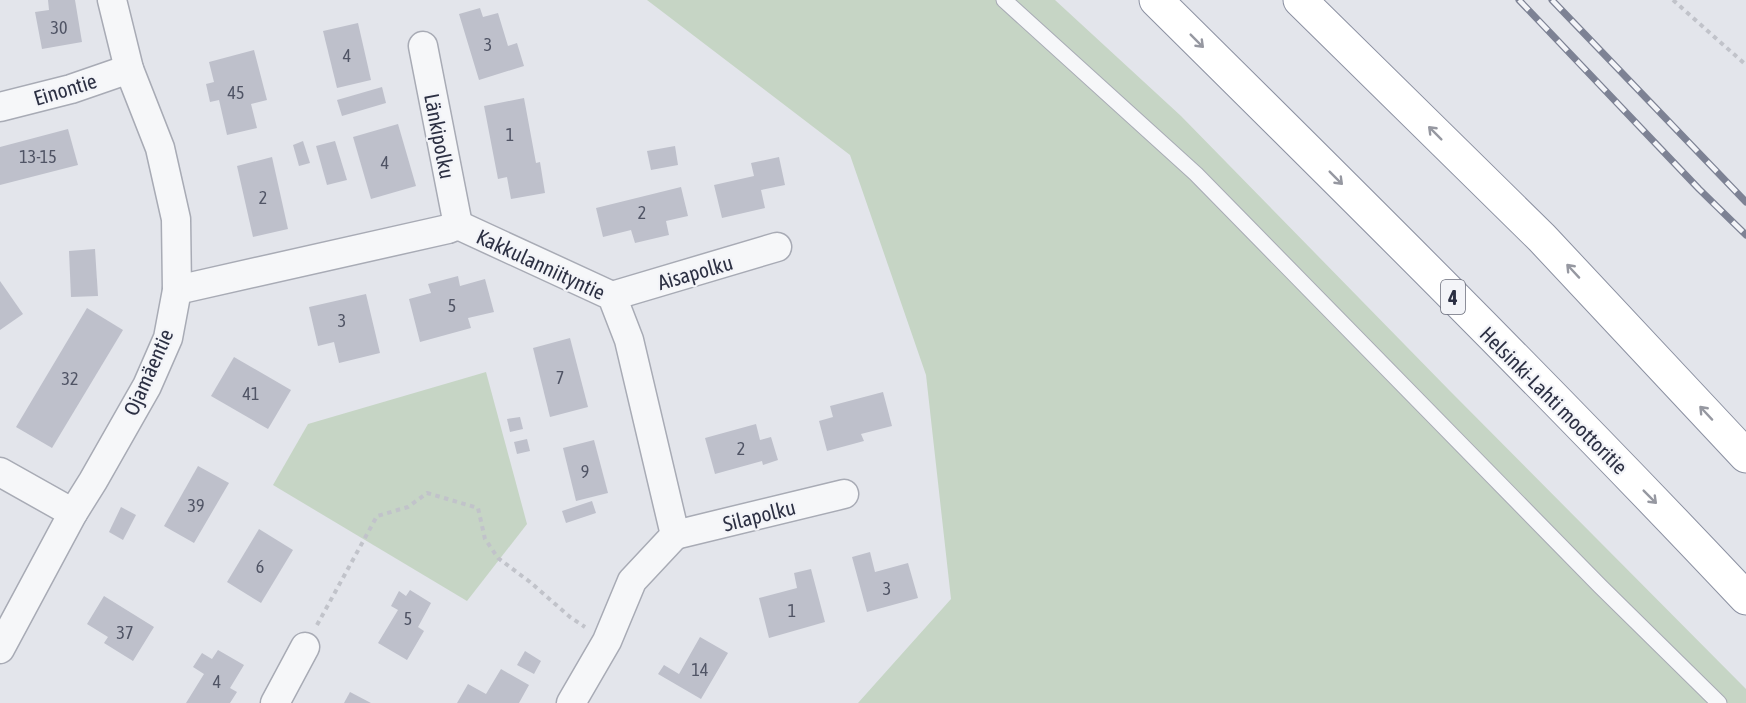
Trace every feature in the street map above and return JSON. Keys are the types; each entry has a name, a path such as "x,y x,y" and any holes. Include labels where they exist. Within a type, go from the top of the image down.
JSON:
{"highway":[{"name":"Helsinki-Lahti moottoritie","path":"1156,0 1381,223 1660,507 1746,598"},
{"path":"1300,0 1542,238 1746,456"}],"street":[{"name":"Ojamäentie","path":"0,649 73,513 147,386 168,338 177,290 176,219 160,148 129,69 112,0"},
{"name":"Länkipolku","path":"423,46 458,225"},
{"name":"Einontie","path":"0,107 71,89 129,69"},
{"name":"Kakkulanniityntie","path":"177,290 458,225 612,296 628,340 675,535"},
{"name":"Aisapolku","path":"612,296 777,247"},
{"path":"0,472 73,513"},
{"name":"Silapolku","path":"675,535 844,494"},
{"path":"571,703 607,641 632,581 675,535"},
{"path":"275,703 305,646"}],"lane":[{"path":"1004,0 1196,174 1600,586 1719,703"}],"path":[{"path":"1673,0 1746,65"},
{"path":"305,646 377,516 408,507 427,493 478,508 485,539 498,558 570,617 607,641"}],"green space":[{"path":"647,0 1055,0 1181,116 1746,689 1746,703 858,703 951,599 926,375 850,155"},
{"path":"486,372 527,524 467,601 273,485 308,424"}],"building":[{"path":"48,0 75,0 82,42 42,49 35,12 49,10"},
{"path":"480,8 483,17 498,13 508,46 517,43 524,66 479,80 459,14"},
{"path":"358,23 371,80 337,88 323,31"},
{"path":"254,50 267,100 251,104 257,128 227,135 219,100 210,102 206,84 214,82 209,62"},
{"path":"382,87 386,103 342,116 337,100"},
{"path":"524,98 536,163 540,162 545,193 511,199 507,177 498,179 484,106"},
{"path":"398,124 416,186 371,199 353,137"},
{"path":"68,129 78,165 0,185 0,147"},
{"path":"303,141 310,163 299,166 293,145"},
{"path":"335,141 347,180 327,185 316,146"},
{"path":"675,146 678,165 651,170 647,151"},
{"path":"272,157 288,229 253,237 237,166"},
{"path":"779,157 785,185 761,190 765,208 722,218 714,185 754,176 751,163"},
{"path":"681,187 688,216 666,221 669,235 635,243 631,230 603,237 596,208"},
{"path":"95,249 98,296 71,297 69,251"},
{"path":"458,276 460,286 485,279 494,312 468,318 471,328 420,342 409,299 431,293 428,284"},
{"path":"0,281 23,314 0,330"},
{"path":"366,294 380,353 339,363 334,342 318,346 309,307"},
{"path":"87,308 123,330 52,448 16,427"},
{"path":"570,338 588,407 550,417 533,348"},
{"path":"234,357 291,390 268,429 211,396"},
{"path":"883,392 892,426 861,434 864,441 827,451 819,421 833,417 830,406"},
{"path":"520,417 523,429 510,432 507,419"},
{"path":"756,424 760,440 771,437 778,460 763,465 762,461 715,474 705,438"},
{"path":"527,439 530,451 517,454 514,442"},
{"path":"594,440 608,493 576,501 563,448"},
{"path":"198,466 229,483 194,543 164,526"},
{"path":"592,501 596,513 566,523 562,511"},
{"path":"121,507 136,515 123,540 109,532"},
{"path":"259,529 293,550 261,603 227,582"},
{"path":"870,552 875,572 908,563 918,598 867,612 852,557"},
{"path":"811,569 825,622 769,638 759,598 797,588 794,573"},
{"path":"410,590 431,603 418,627 424,631 407,660 378,643 398,610 391,606 399,591 406,596"},
{"path":"104,596 154,627 133,661 104,643 108,637 87,624"},
{"path":"700,637 728,653 701,699 658,674 664,665 679,674"},
{"path":"218,650 244,665 230,688 237,692 230,703 186,703 204,674 193,667 202,653 212,659"},
{"path":"525,651 541,661 534,674 517,665"},
{"path":"501,669 529,685 519,703 457,703 468,684 486,694"},
{"path":"350,692 371,703 344,703"}],"railway":[{"path":"1519,0 1699,189 1746,235"},
{"path":"1552,0 1746,202"}]}
